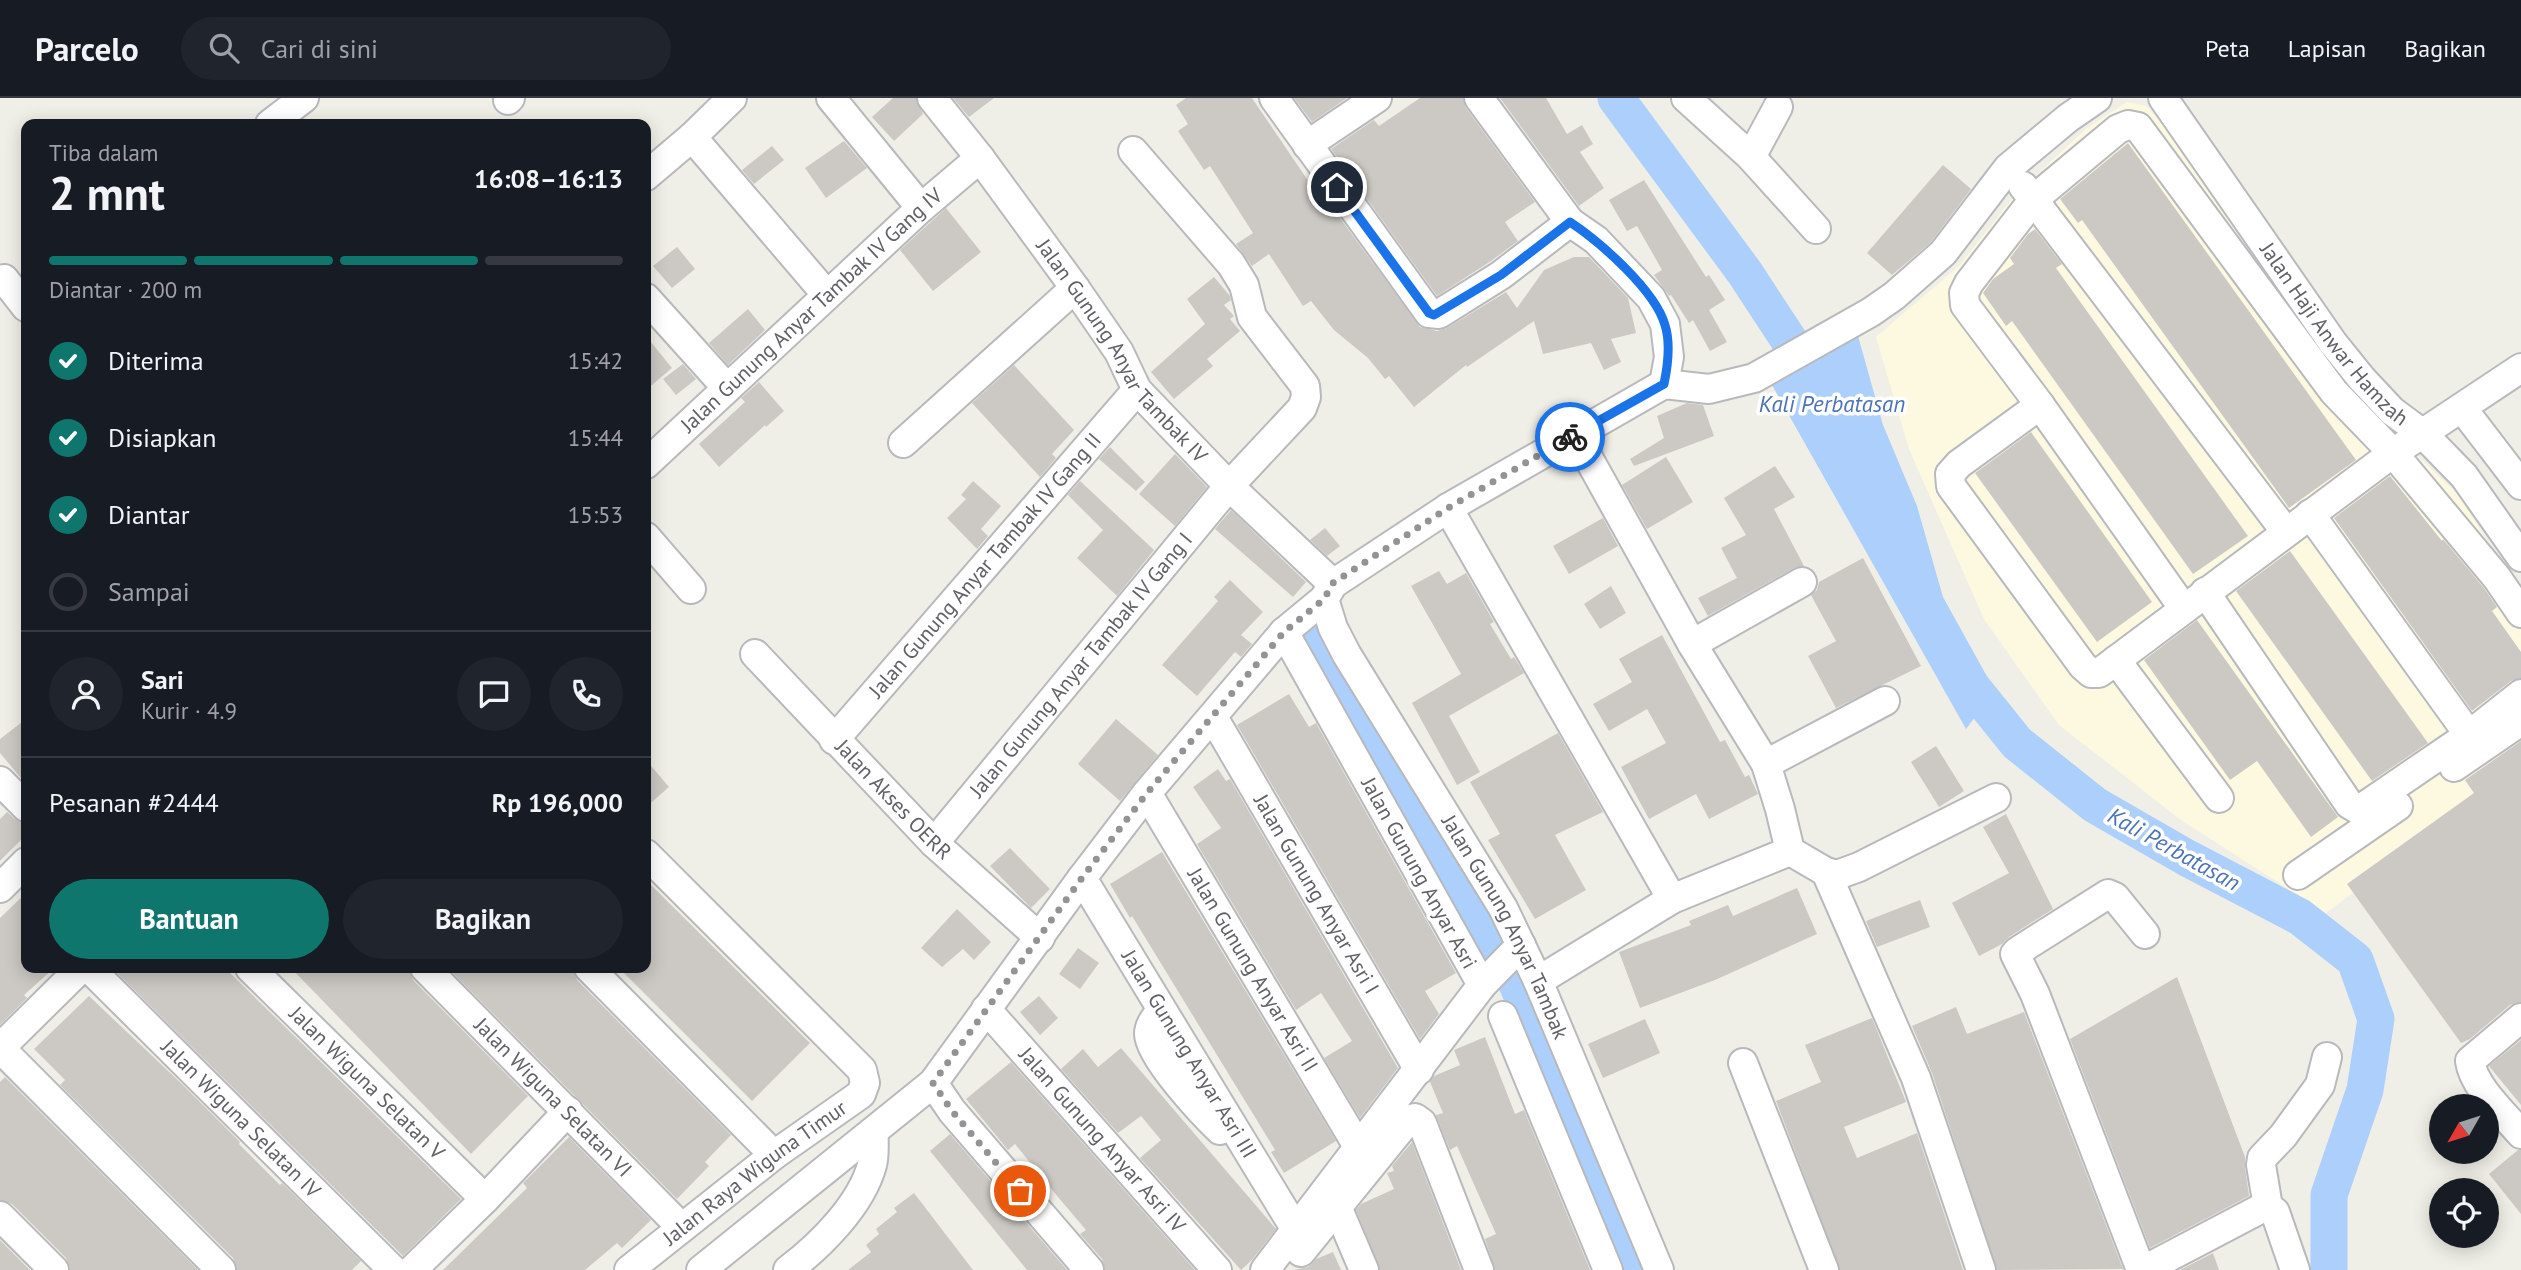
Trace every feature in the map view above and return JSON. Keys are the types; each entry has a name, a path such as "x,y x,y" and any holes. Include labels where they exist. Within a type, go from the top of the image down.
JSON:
{"street":[{"path":"651,172 732,98"},
{"path":"831,98 921,208"},
{"name":"Jalan Gunung Anyar Tambak IV","path":"932,98 980,158 1075,288 1119,352 1137,390 1328,591"},
{"path":"1274,98 1429,313 1434,315 1501,275 1570,222"},
{"path":"1307,145 1377,98"},
{"path":"1479,98 1570,222 1596,240 1651,298 1665,324 1669,357 1664,384 1709,389 1754,377 1871,312 1894,296 1943,253 2008,168 2068,118 2097,98"},
{"path":"1686,98 1751,157 1816,229"},
{"name":"Jalan Haji Anwar Hamzah","path":"2163,98 2333,343 2392,411 2423,434 2464,476 2521,557"},
{"path":"1751,157 1778,107"},
{"path":"2184,609 1965,305 1964,293 1969,283 2034,199 2118,129 2128,125 2138,127 2334,392 2393,453 2497,578 2521,613"},
{"path":"692,137 827,295"},
{"name":"Jalan Gunung Anyar Tambak IV Gang I","path":"934,843 1229,486 1302,408 1306,397 1305,386 1252,317 1244,285 1231,264 1133,151"},
{"name":"Jalan Gunung Anyar Tambak IV Gang IV","path":"651,459 921,208 980,158"},
{"path":"2008,168 2286,532"},
{"path":"10,275 21,297"},
{"path":"903,443 1075,288"},
{"path":"651,304 727,388"},
{"path":"2039,405 1959,464 1950,474 1951,486 2083,666 2091,673 2099,673 2393,453 2521,368"},
{"name":"Jalan Raya Wiguna Timur","path":"701,1270 933,1083 1147,793 1284,632 1328,591 1448,508 1664,384"},
{"name":"Jalan Gunung Anyar Tambak IV Gang II","path":"834,740 1137,390"},
{"path":"2462,408 2521,485"},
{"path":"1575,434 1692,644 1766,764 1790,851 1826,872 1837,875 1859,867 1996,798"},
{"path":"1448,508 1672,899"},
{"path":"2310,514 2469,735"},
{"path":"651,543 691,589"},
{"path":"1692,644 1802,582"},
{"name":"Jalan Gunung Anyar Tambak","path":"1328,591 1333,628 1347,655 1503,908 1514,952 1538,981 1659,1270"},
{"path":"2205,592 2348,804 2359,810 2469,735 2521,694"},
{"name":"Jalan Gunung Anyar Asri","path":"1284,632 1485,982"},
{"name":"Jalan Akses OERR","path":"755,654 934,843 1040,938"},
{"path":"2116,660 2219,798"},
{"path":"1766,764 1885,701"},
{"name":"Jalan Gunung Anyar Asri I","path":"1213,717 1419,1070"},
{"path":"2298,875 2521,721"},
{"name":"Jalan Gunung Anyar Asri II","path":"1147,793 1359,1148"},
{"path":"1538,981 1672,899 1790,851"},
{"name":"Jalan Raya Wiguna Timur","path":"629,1270 774,1155 861,1094 865,1083 862,1070 651,859"},
{"path":"0,888 21,867"},
{"path":"1826,872 1916,1078 1980,1270"},
{"name":"Jalan Gunung Anyar Asri III","path":"1082,878 1296,1230"},
{"path":"2145,934 2115,897 2108,894 2015,954 2035,994 2142,1270 2262,1208 2271,1210"},
{"name":"Jalan Gunung Anyar Asri","path":"1265,1270 1485,982 1514,952"},
{"path":"76,973 0,1048 221,1270"},
{"name":"Jalan Wiguna Selatan IV","path":"94,973 393,1270"},
{"name":"Jalan Wiguna Selatan V","path":"255,973 485,1199"},
{"name":"Jalan Wiguna Selatan VI","path":"430,973 681,1227"},
{"path":"594,973 774,1155"},
{"name":"Jalan Gunung Anyar Asri IV","path":"986,1009 1217,1270"},
{"path":"1503,1016 1608,1270"},
{"path":"2521,1018 2470,1061 2477,1082 2521,1134"},
{"path":"2295,1270 2271,1210 2261,1165 2262,1158 2283,1136 2320,1085 2328,1057"},
{"path":"1743,1063 1824,1270"},
{"path":"933,1083 952,1111 1089,1270"},
{"path":"412,1270 485,1199 568,1111"},
{"path":"1286,1270 1408,1120 1415,1118 1422,1123 1479,1270"},
{"path":"800,1267 834,1228 861,1189 872,1163 874,1132"},
{"path":"1338,1209 1364,1270"},
{"path":"0,1216 54,1270"}],"shaded area":[{"path":"2127,102 2146,106 2178,142 2351,394 2458,494 2521,595 2521,767 2326,913 2181,820 2059,725 1984,619 1909,449 1876,337 1960,265 2015,195 2087,128"}],"water":[{"name":"Kali Perbatasan","path":"1858,336 1883,425 1917,506 1943,597 1995,691 1966,729 1772,385"}],"building":[{"path":"893,98 916,98 923,114 894,141 872,117"},
{"path":"953,98 994,98 969,117"},
{"path":"1186,98 1252,98 1332,216 1337,214 1420,327 1437,331 1447,328 1506,292 1517,308 1544,270 1574,257 1589,257 1628,298 1636,333 1611,339 1621,362 1604,370 1591,343 1543,354 1534,321 1467,367 1466,365 1414,407 1389,376 1385,379 1368,358 1334,330 1311,301 1303,306 1269,254 1252,266 1236,244 1253,233 1210,166 1204,170 1178,131 1188,124 1176,105"},
{"path":"1294,98 1347,98 1312,122"},
{"path":"1420,98 1463,98 1466,108 1535,202 1505,222 1518,241 1437,296 1331,149 1374,120 1379,126"},
{"path":"1500,98 1546,98 1567,134 1582,125 1593,144 1580,152 1604,188 1579,206"},
{"path":"844,141 867,168 826,198 805,168"},
{"path":"2128,143 2356,460 2289,508 2082,220 2078,223 2060,199"},
{"path":"772,146 784,160 754,184 742,170"},
{"path":"1943,165 1971,189 1931,242 1892,275 1867,253"},
{"path":"1644,180 1706,277 1709,275 1725,300 1709,310 1727,342 1710,351 1693,320 1689,323 1654,275 1662,270 1637,226 1627,231 1609,200"},
{"path":"946,208 981,252 933,291 900,250"},
{"path":"2035,229 2062,264 2056,268 2248,536 2193,574 2012,321 2006,326 1983,293 1993,279 2014,264 2010,258"},
{"path":"677,247 695,269 672,288 653,266"},
{"path":"1214,277 1230,296 1231,300 1224,305 1234,316 1230,319 1240,331 1207,359 1213,366 1174,399 1151,372 1205,324 1187,299"},
{"path":"748,309 765,330 728,365 709,343"},
{"path":"651,342 672,368 651,386"},
{"path":"683,364 696,379 676,395 663,379"},
{"path":"1014,365 1074,430 1052,454 1056,458 1040,477 972,403"},
{"path":"759,382 784,411 719,467 699,444 745,402 741,398"},
{"path":"1687,403 1703,405 1714,436 1634,466 1630,459 1664,438 1657,416"},
{"path":"2031,432 2152,602 2097,642 1975,473"},
{"path":"1110,447 1145,482 1136,491 1099,459"},
{"path":"1175,454 1207,487 1175,526 1139,494"},
{"path":"1666,457 1693,502 1647,529 1622,485"},
{"path":"1775,466 1795,497 1774,509 1804,566 1794,568 1708,616 1698,598 1737,578 1721,548 1746,535 1724,498"},
{"path":"2390,476 2484,588 2497,607 2492,611 2521,652 2521,678 2511,681 2472,711 2334,518"},
{"path":"973,481 1001,506 981,529 988,536 977,549 947,518 966,499 961,495"},
{"path":"1080,481 1154,550 1117,596 1077,558 1103,530 1068,495"},
{"path":"1231,510 1306,582 1293,597 1215,529"},
{"path":"1603,518 1618,546 1569,574 1553,546"},
{"path":"1325,528 1340,546 1327,556 1310,540"},
{"path":"2290,551 2428,743 2372,781 2236,591"},
{"path":"1863,558 1921,666 1836,708 1808,656 1836,641 1811,595 1817,590 1819,582"},
{"path":"1439,571 1447,584 1466,573 1494,622 1490,624 1511,659 1514,657 1524,673 1449,716 1480,772 1457,785 1412,703 1461,674 1411,586"},
{"path":"1230,580 1263,612 1241,635 1252,644 1241,657 1235,652 1197,696 1162,665 1218,601 1214,597"},
{"path":"1611,586 1626,613 1600,629 1584,604"},
{"path":"2197,620 2338,817 2311,837 2257,761 2230,780 2144,660"},
{"path":"1662,635 1720,742 1725,740 1745,777 1749,775 1758,794 1709,819 1696,794 1649,819 1621,767 1666,743 1647,709 1609,731 1593,704 1632,682 1619,659"},
{"path":"1289,694 1309,727 1316,723 1456,973 1425,991 1439,1014 1420,1039 1237,725"},
{"path":"1116,719 1158,755 1120,801 1078,764"},
{"path":"21,723 21,778 0,753 0,739"},
{"path":"1558,733 1603,812 1555,835 1586,890 1535,919 1488,840 1500,834 1470,782"},
{"path":"2521,741 2521,1002 2510,1005 2470,1039 2461,1043 2347,884 2474,793 2465,780"},
{"path":"1936,746 1964,791 1939,807 1911,762"},
{"path":"651,766 669,787 651,803"},
{"path":"1218,769 1226,781 1230,779 1398,1068 1360,1118 1324,1058 1352,1041 1321,993 1296,1010 1197,844 1221,828 1193,787"},
{"path":"7,812 21,821 21,840 0,861 0,819"},
{"path":"2006,814 2053,909 2002,944 1979,956 1952,903 2009,873 1983,827"},
{"path":"1010,848 1050,889 1031,908 990,866"},
{"path":"1162,852 1336,1141 1284,1173 1271,1152 1275,1150 1110,884"},
{"path":"651,885 810,1043 752,1101 624,973 651,973"},
{"path":"1797,888 1817,934 1715,980 1640,1008 1619,952 1691,925 1689,921 1728,905 1733,916"},
{"path":"21,898 21,973 48,973 24,995 27,998 0,1025 0,918"},
{"path":"1920,900 1930,927 1877,947 1866,921"},
{"path":"957,909 991,942 974,960 963,949 942,967 921,948"},
{"path":"1078,948 1099,963 1080,989 1059,974"},
{"path":"117,973 230,973 461,1199 403,1256"},
{"path":"296,973 411,973 413,980 528,1096 471,1154"},
{"path":"453,973 575,973 577,980 731,1135 705,1162 709,1166 677,1199"},
{"path":"2177,977 2245,1157 2249,1196 2150,1248 2070,1039"},
{"path":"89,996 361,1261 352,1270 237,1270 233,1258 60,1085 65,1080 34,1049"},
{"path":"1039,996 1058,1018 1040,1035 1020,1012"},
{"path":"1956,1007 1967,1034 2024,1012 2123,1269 1997,1270 1932,1073 1912,1026"},
{"path":"1872,1018 1906,1102 1844,1127 1857,1158 1917,1133 1963,1270 1840,1270 1776,1101 1821,1082 1805,1045"},
{"path":"1645,1019 1660,1053 1603,1078 1588,1044"},
{"path":"1485,1037 1515,1114 1524,1110 1590,1270 1495,1270 1485,1239 1496,1234 1457,1146 1450,1150 1436,1115 1443,1113 1430,1082 1434,1076 1460,1065 1454,1050"},
{"path":"2521,1040 2521,1105 2489,1066"},
{"path":"1121,1048 1276,1229 1241,1270 1140,1158 1161,1140 1141,1116 1118,1133 1061,1069 1083,1049 1098,1067"},
{"path":"1011,1062 1195,1270 1105,1270 1102,1259 1080,1234 1086,1230 1015,1144 1008,1150 966,1099"},
{"path":"5,1077 198,1270 70,1270 66,1258 12,1204 0,1200 0,1082"},
{"path":"950,1134 1067,1270 1027,1270 930,1151"},
{"path":"569,1137 651,1220 622,1248 617,1243 585,1270 443,1270 527,1188 523,1183"},
{"path":"1412,1142 1461,1270 1380,1270 1356,1210 1361,1204 1394,1189 1387,1173 1394,1171 1392,1166"},
{"path":"2521,1150 2521,1214 2499,1186 2499,1178 2492,1178 2489,1174"},
{"path":"914,1193 973,1270 848,1270 871,1252 866,1245 879,1234 876,1229 897,1212 894,1208"},
{"path":"0,1240 30,1270 0,1270"},
{"path":"1333,1252 1341,1270 1294,1270 1308,1267 1316,1259"},
{"path":"2213,1253 2219,1270 2180,1270"}],"waterway":[{"name":"Kali Perbatasan","path":"1616,98 1745,273 1817,383"},
{"path":"1302,629 1463,885 1518,986 1633,1270"},
{"name":"Kali Perbatasan","path":"1958,663 1968,682 2017,743 2095,805 2187,858 2300,917 2355,960 2376,1019 2365,1090 2329,1195 2329,1270"}],"way so far":[{"path":"1020,1191 952,1111 933,1083 986,1009 1147,793 1284,632 1324,599 1333,583 1448,508 1570,437"}],"route":[{"path":"1337,187 1429,313 1434,315 1501,275 1570,222 1596,240 1651,298 1665,324 1669,357 1664,384 1570,437"}]}
